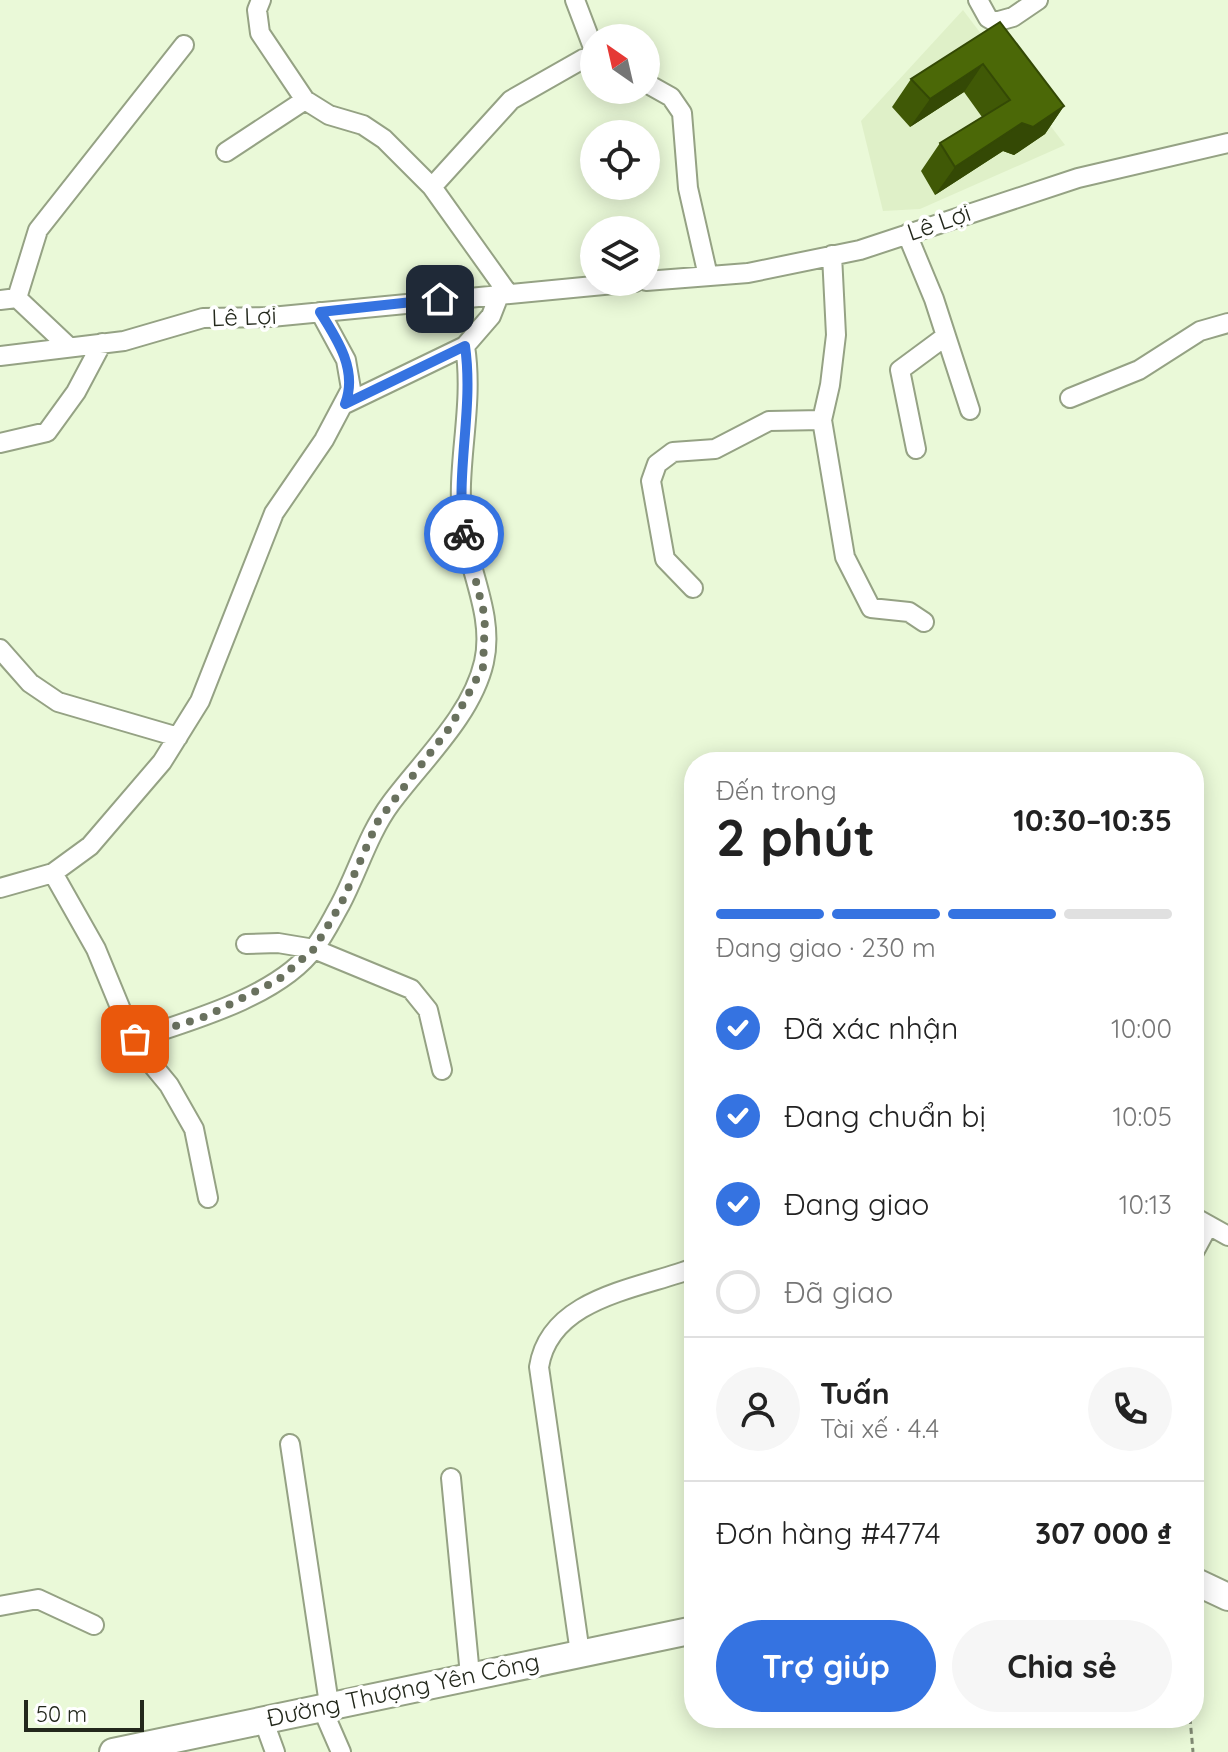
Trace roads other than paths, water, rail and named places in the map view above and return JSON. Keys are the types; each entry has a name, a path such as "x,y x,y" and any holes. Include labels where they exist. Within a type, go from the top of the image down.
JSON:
{"main road":[{"path":"1204,1586 1228,1597"},
{"name":"Đường Thượng Yên Công","path":"113,1752 325,1705 684,1632"}],"street":[{"path":"261,0 257,10 260,33 305,100 329,115 374,131 432,187 503,293 491,316 465,346 345,404"},
{"path":"575,0 584,24"},
{"path":"978,0 988,18 995,22 1013,17 1038,0"},
{"path":"69,347 9,299 38,230 184,45"},
{"path":"432,187 511,100 580,62"},
{"path":"660,91 671,97 682,113 688,188 708,276"},
{"path":"226,152 305,100"},
{"name":"Lê Lợi","path":"660,280 748,273 832,255 1078,178 1228,143"},
{"path":"907,234 970,410"},
{"path":"832,255 836,335 822,420 841,542 869,605 877,611 909,612 924,622"},
{"name":"Lê Lợi","path":"0,356 124,341 203,318 320,312 580,287"},
{"path":"0,888 53,873 104,832 162,762 200,701 274,513 345,404 352,379 346,360 320,312"},
{"path":"1070,398 1139,370 1200,331 1228,323"},
{"path":"916,449 900,370 946,336"},
{"path":"0,443 47,432 76,392 102,343"},
{"path":"135,1039 207,1016 267,986 314,949 342,902 378,821 451,726 483,667 485,617 461,510 470,388 465,346"},
{"path":"693,588 665,559 651,481 657,464 673,452 715,449 769,421 822,420"},
{"path":"0,649 30,683 58,702 178,737"},
{"path":"53,873 96,949 135,1039 169,1085 194,1129 208,1198"},
{"path":"246,944 278,943 314,949 419,995 428,1010 442,1070"},
{"path":"1204,1223 1228,1236"},
{"path":"580,1653 539,1367 542,1347 576,1311 684,1272"},
{"path":"290,1444 325,1705 341,1752"},
{"path":"451,1478 470,1675"},
{"path":"0,1606 38,1599 94,1625"},
{"path":"263,1719 275,1752"}]}
